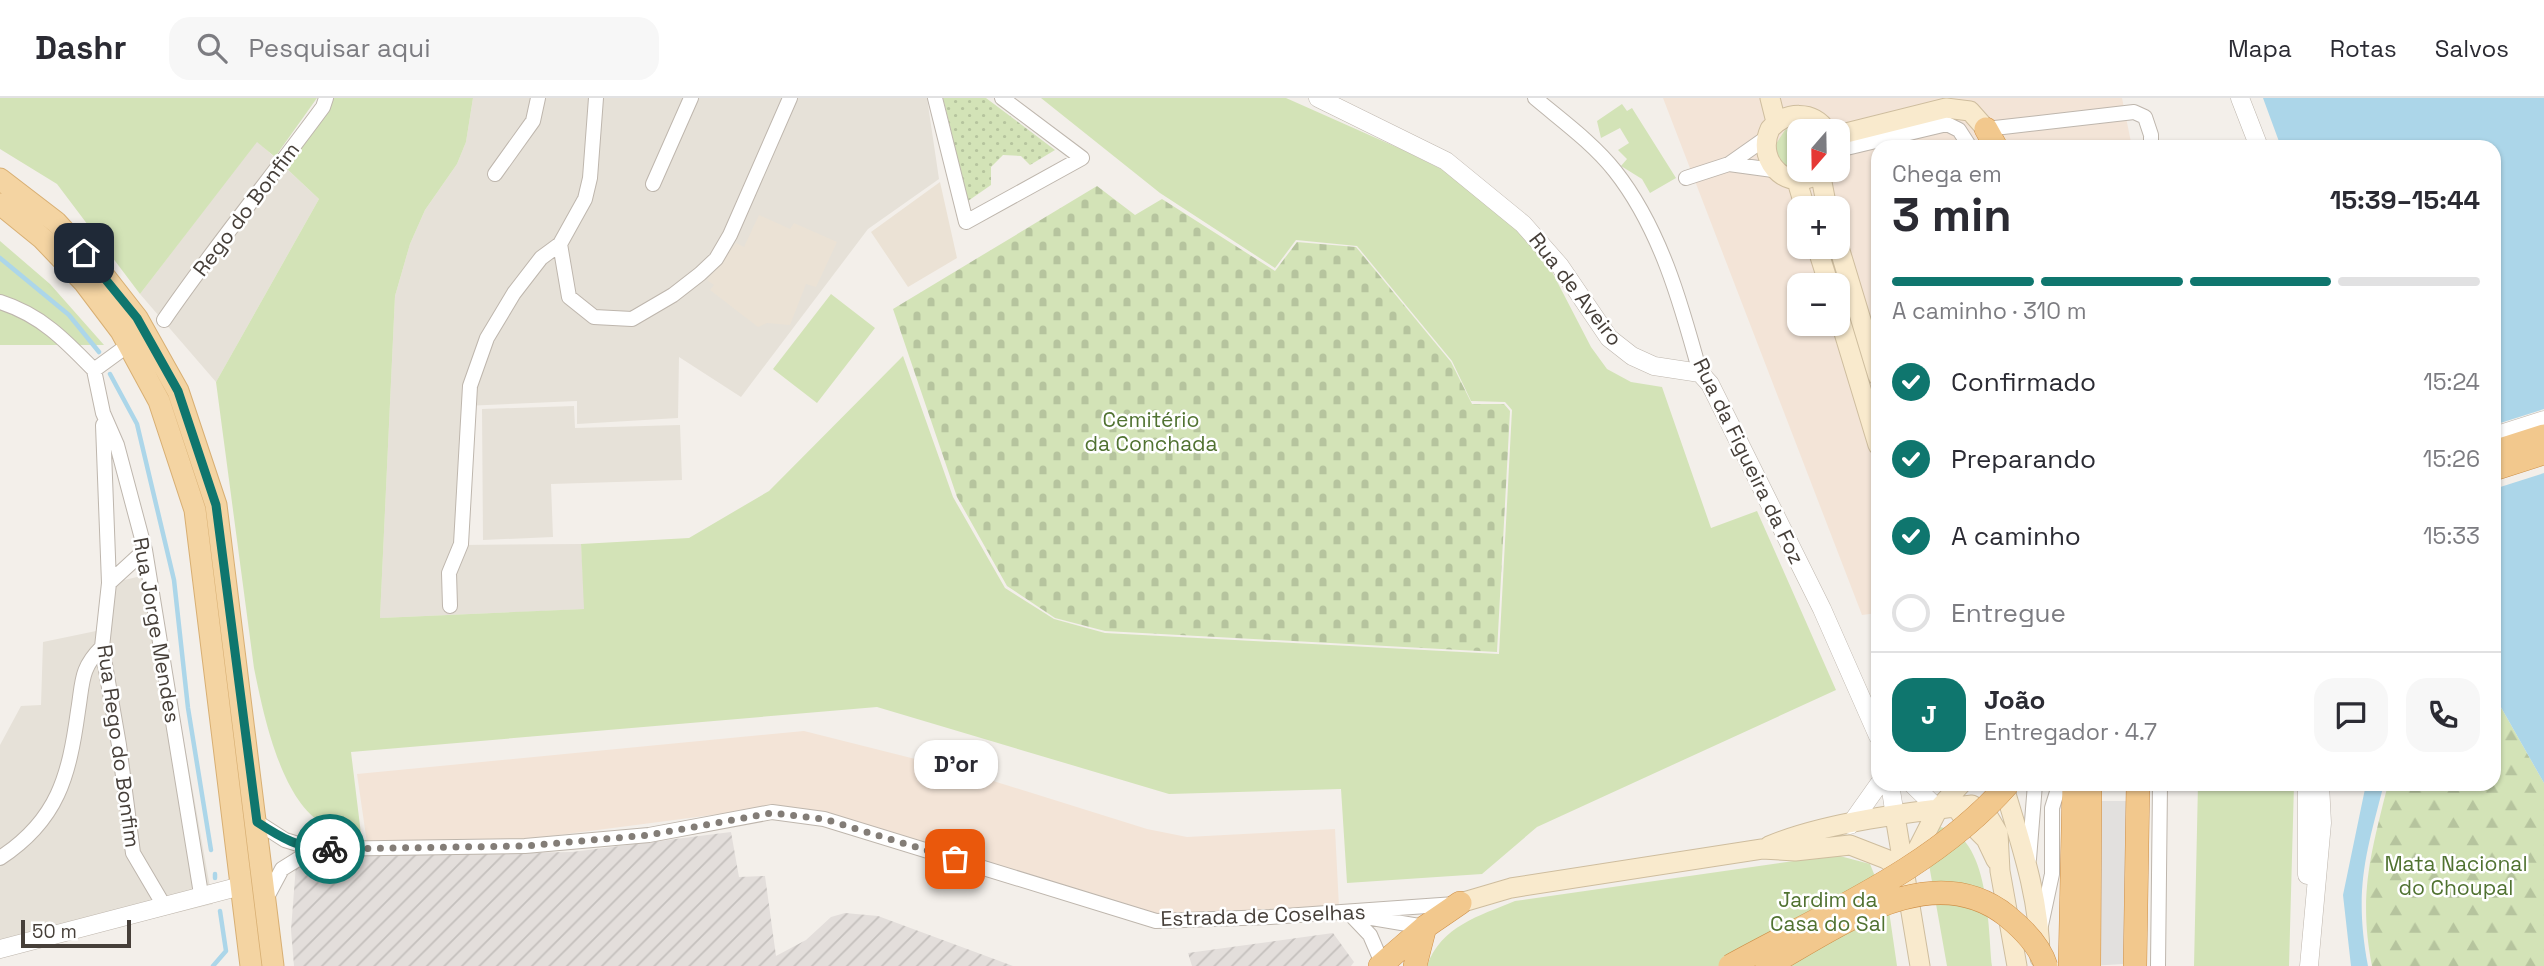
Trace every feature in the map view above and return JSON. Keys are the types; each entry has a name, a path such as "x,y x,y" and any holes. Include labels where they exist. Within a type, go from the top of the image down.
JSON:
{"highway":[{"path":"2501,450 2544,436"},
{"path":"2501,467 2544,453"},
{"path":"1730,966 1914,864 1953,838 1998,791"},
{"path":"2070,966 2072,791"},
{"path":"2088,966 2090,791"},
{"path":"2135,966 2138,791"},
{"path":"1767,966 1881,904 1922,894 1942,893 1979,901 2000,911 2023,929 2046,966"},
{"path":"1381,965 1425,927 1461,904"},
{"path":"1415,966 1425,927"}],"main road":[{"path":"1770,98 1771,130 1767,160 1773,170 1787,178"},
{"path":"1850,132 1964,103 1991,138"},
{"path":"1771,130 1803,107"},
{"path":"0,179 56,222 99,268 137,318 178,391 216,505 273,966"},
{"path":"0,204 42,238 84,282 121,331 159,401 195,510 251,966"},
{"path":"1843,259 1871,353"},
{"path":"1845,336 1871,422"},
{"path":"1906,873 1938,809 1955,791"},
{"path":"2007,791 2028,867 2040,931 2040,966"},
{"path":"1762,849 1786,839 1895,816 1938,809 1964,814 1986,839 2000,872 2017,966"},
{"path":"1895,816 1920,966"},
{"path":"1762,849 1796,851 1850,845 1886,859 1906,873"},
{"name":"Estrada de Coselhas","path":"1461,904 1511,888 1762,849"}],"street":[{"name":"Rego do Bonfim","path":"164,320 209,256 267,184 323,107 326,98"},
{"path":"495,174 533,121 538,98"},
{"path":"450,606 449,573 461,544 470,386 487,338 514,293 541,258 560,244 585,199 590,178 596,98"},
{"path":"653,184 691,98"},
{"path":"560,244 569,297 594,317 632,319 673,295 716,259 730,235 790,98"},
{"path":"935,98 966,222 1082,158 1002,98"},
{"name":"Rua de Aveiro","path":"1318,98 1446,161 1492,195 1553,257 1609,338 1632,356 1654,366 1700,373"},
{"name":"Rua da Figueira da Foz","path":"1535,98 1614,169 1641,208 1659,246 1700,373 1710,384 1822,609 1871,720"},
{"path":"2240,98 2256,140"},
{"path":"1991,138 2134,112 2145,117 2151,140"},
{"path":"1880,140 1947,124 1959,131 1965,140"},
{"path":"1686,178 1730,164 1771,130"},
{"path":"1850,147 1871,142"},
{"path":"1730,164 1773,170"},
{"path":"0,302 25,310 59,333 94,370 120,351"},
{"name":"Rua Jorge Mendes","path":"94,370 103,413 117,445 145,550 201,894"},
{"name":"Rua Rego do Bonfim","path":"103,413 110,583 102,647 120,745 133,853 163,904"},
{"path":"2501,434 2544,420"},
{"path":"110,583 145,550"},
{"path":"0,858 18,846 40,825 55,803 65,778 85,664 102,647"},
{"path":"1850,825 1874,791"},
{"path":"1891,791 1895,816"},
{"path":"1919,791 1938,809"},
{"path":"2028,867 2034,791"},
{"path":"2040,931 2052,874 2052,808 2059,791"},
{"path":"2158,966 2160,791"},
{"path":"2307,791 2308,966"},
{"path":"2308,966 2322,822 2320,791"},
{"name":"Estrada de Coselhas","path":"257,822 285,840 314,849 525,846 649,835 772,813 824,819 1156,921 1349,913 1461,904"},
{"path":"0,849 18,846"},
{"path":"266,899 282,869 314,849"},
{"path":"0,949 201,894 241,886"},
{"path":"1349,913 1425,927"},
{"path":"1349,913 1370,935 1381,965"}],"shaded area":[{"path":"473,98 927,98 939,179 868,229 741,397 679,357 678,418 577,424 577,401 464,406 461,545 581,544 585,609 380,618 395,296 410,244 425,210 457,164 466,142"},
{"path":"1663,98 2122,98 2131,140 1871,140 1871,614 1862,615"},
{"path":"257,141 319,199 216,382 140,294"},
{"path":"940,182 957,258 908,287 871,232"},
{"path":"759,215 790,229 794,223 837,242 816,287 806,284 790,325 767,323 758,327 710,290 714,285 707,280 736,243 744,247"},
{"path":"574,406 575,428 680,425 682,480 551,484 553,537 483,540 482,409"},
{"path":"154,573 213,904 0,956 0,745 21,706 41,705 43,642 96,631 103,585"},
{"path":"804,731 955,769 1147,829 1187,837 1335,829 1339,907 1172,918 1133,909 799,808 773,807 521,840 367,843 357,774"},
{"path":"2069,801 2142,801 2140,963 2090,966"},
{"path":"731,832 739,877 765,876 776,956 806,940 831,917 845,913 878,916 1013,966 294,966 291,930 296,865 333,856 572,852"},
{"path":"1333,933 1354,962 1351,966 1192,966 1188,953"}],"green space":[{"path":"0,98 317,98 275,157 257,142 140,294 57,184 0,149"},
{"path":"332,98 473,98 466,142 457,164 425,210 410,244 395,296 380,618 584,609 581,544 689,538 769,491 903,356 953,497 1005,588 1054,619 1105,633 1499,654 1512,410 1505,402 1471,401 1452,361 1357,246 1296,240 1275,268 1160,193 1041,98 1286,98 1451,174 1507,217 1549,266 1591,347 1607,369 1631,382 1662,387 1711,528 1757,511 1836,690 1537,827 1482,874 1347,883 1341,789 1169,794 877,707 351,752 361,834 328,826 309,813 296,797 276,754 263,708 254,668 216,382 319,199 286,168"},
{"path":"943,98 986,98 1055,150 1030,165 1021,156 1003,155 991,167 991,185 968,201"},
{"path":"1622,104 1627,111 1632,108 1676,178 1650,193 1642,179 1621,166 1627,159 1618,150 1629,143 1620,128 1601,138 1597,121"},
{"path":"1787,129 1787,166 1783,165 1774,147"},
{"name":"Cemitério da Conchada","path":"1097,186 1135,215 1162,199 1275,271 1297,242 1356,247 1451,362 1472,404 1504,404 1510,411 1497,652 1105,631 1055,618 1007,586 957,497 893,309"},
{"path":"0,241 50,284 104,345 0,345"},
{"path":"831,294 875,328 817,403 773,369"},
{"name":"Mata Nacional do Choupal","path":"2501,707 2544,783 2544,966 2372,966 2366,895 2372,853 2386,791 2501,791"},
{"path":"2198,791 2294,791 2289,966 2194,966"},
{"path":"1940,827 1956,833 1969,846 1977,864 1987,908 1992,966 1947,966 1928,859 1933,835"},
{"name":"Jardim da Casa do Sal","path":"1836,855 1870,864 1889,911 1897,966 1427,966 1433,952 1452,932 1475,918 1515,901"}],"water":[{"path":"2263,98 2544,98 2544,783 2501,707 2501,140 2278,140"},
{"path":"2365,791 2382,791 2367,853 2362,894 2368,966 2351,966 2343,895"}],"pier":[{"path":"2544,409 2544,473 2501,487 2501,423"}],"waterway":[{"path":"0,258 69,315 99,352"},
{"path":"110,374 137,424 174,580 188,708 211,850"},
{"path":"213,966 226,951 220,911"}],"way so far":[{"path":"330,849 525,846 649,835 772,813 824,819 955,859"}],"place":[{"name":"D'or","path":"955,859"}],"route":[{"path":"84,253 99,268 137,318 178,391 216,505 257,822 285,840 314,849 330,849"}]}
